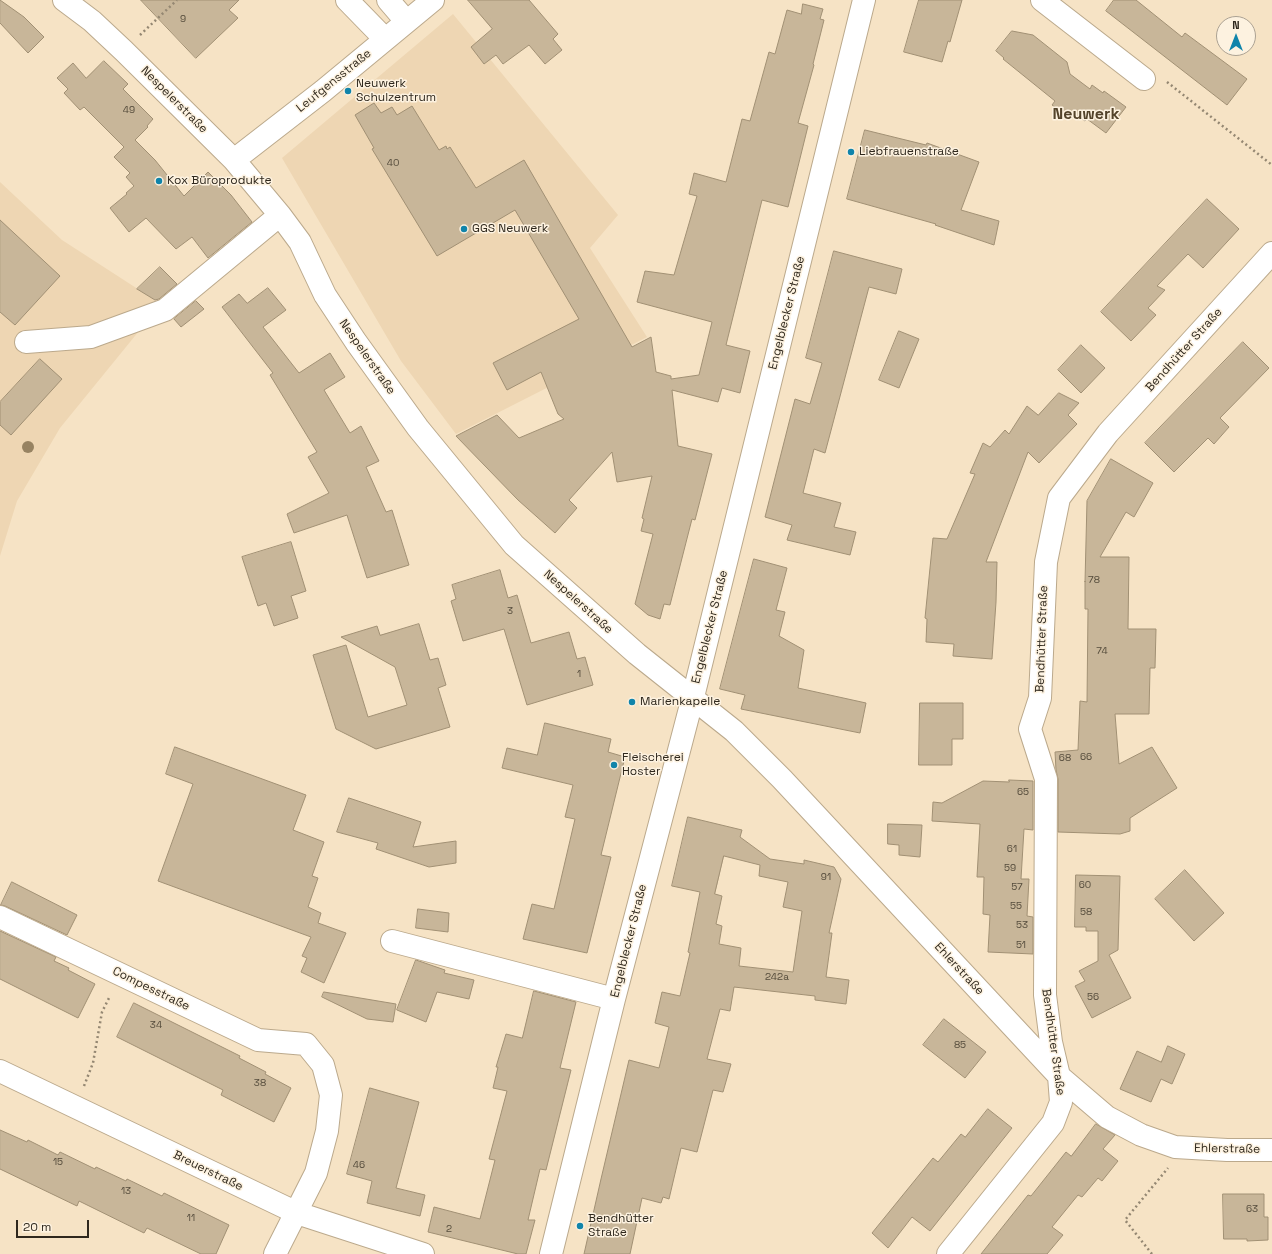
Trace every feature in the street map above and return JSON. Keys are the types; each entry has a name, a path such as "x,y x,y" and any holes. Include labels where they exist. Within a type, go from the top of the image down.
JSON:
{"street":[{"name":"Nespelerstraße","path":"64,0 92,21 124,51 234,160 280,215 300,242 325,295 356,342 418,428 514,545 637,654 693,697"},
{"path":"348,0 385,39"},
{"path":"388,0 406,21"},
{"name":"Leufgensstraße","path":"234,160 323,91 432,0"},
{"name":"Engelblecker Straße","path":"551,1254 614,999 693,697 864,0"},
{"path":"1042,0 1144,79"},
{"path":"26,342 91,337 165,310 280,215"},
{"name":"Bendhütter Straße","path":"948,1254 1053,1123 1061,1102 1059,1076 1051,1042 1045,995 1046,779 1030,729 1040,698 1046,562 1059,498 1108,433 1272,253"},
{"name":"Ehlerstraße","path":"693,697 734,731 782,779 1059,1076 1107,1118 1140,1134 1175,1147 1227,1150 1272,1150"},
{"name":"Compesstraße","path":"0,917 258,1040 306,1044 322,1065 331,1095 327,1131 316,1173 296,1213"},
{"path":"392,941 614,999"},
{"name":"Breuerstraße","path":"0,1071 296,1213 423,1254"},
{"path":"275,1254 296,1213"}],"path":[{"path":"124,51 177,0"},
{"path":"1144,79 1157,75 1272,165"},
{"path":"76,1107 93,1063 102,1012 120,974"},
{"path":"1152,1254 1125,1220 1170,1165 1175,1147"}],"shaded area":[{"name":"GGS Neuwerk","path":"453,14 618,215 590,248 647,337 456,434 401,361 282,158"},
{"path":"0,182 62,240 161,304 60,428 17,501 0,556"}],"building":[{"path":"0,0 24,17 44,37 28,53 0,23"},
{"path":"141,0 239,0 229,10 238,18 196,58"},
{"path":"468,0 529,0 558,34 553,39 562,50 545,64 529,45 503,64 496,55 484,64 471,47 492,29"},
{"path":"919,0 962,0 950,42 948,41 942,62 904,52"},
{"path":"1114,0 1136,0 1182,37 1185,33 1247,79 1227,105 1106,11"},
{"path":"803,4 823,9 820,19 824,20 814,65 798,123 808,126 788,207 762,200 726,345 750,351 740,393 722,388 718,402 672,390 678,446 712,454 695,520 692,519 670,605 664,604 660,619 648,615 635,604 653,534 641,531 644,519 642,518 652,476 617,482 612,452 569,500 577,508 555,533 518,500 456,436 497,415 519,438 564,419 558,414 541,372 507,390 493,363 579,319 515,210 437,256 372,149 374,148 355,115 374,103 381,113 392,107 397,115 412,106 439,150 446,146 447,149 450,147 476,188 524,160 632,347 651,337 656,372 671,376 671,379 699,375 712,322 637,302 645,271 674,275 697,196 689,194 694,173 726,182 742,119 750,121 769,52 775,54 787,10 801,14"},
{"path":"1012,31 1033,35 1067,62 1070,74 1090,89 1092,85 1103,93 1104,91 1126,107 1106,133 1087,119 1085,121 1072,112 1068,117 1052,105 1055,101 1003,59 1004,58 996,51"},
{"path":"104,61 128,84 123,89 153,119 147,126 148,127 135,140 155,160 184,196 208,172 231,195 252,222 208,258 192,237 176,249 146,218 129,232 110,208 134,186 126,177 130,173 114,157 124,147 84,107 80,110 64,93 68,89 57,78 73,63 86,78"},
{"path":"865,130 926,145 927,143 979,162 961,210 999,221 994,245 935,225 936,224 847,199"},
{"path":"1207,199 1239,229 1203,268 1188,254 1157,286 1165,290 1148,308 1156,315 1131,341 1101,312"},
{"path":"0,220 60,276 15,325 0,312"},
{"path":"834,251 902,269 896,294 869,287 825,453 814,449 803,493 841,503 834,527 856,532 850,555 787,540 792,525 765,517 795,399 810,404 822,363 806,358"},
{"path":"160,267 177,284 159,299 155,300 137,289"},
{"path":"268,288 286,310 263,327 299,373 330,353 345,377 324,390 350,433 361,426 379,461 366,467 386,512 392,510 409,565 367,578 347,515 294,533 287,514 329,493 308,457 317,452 270,375 273,373 222,307 239,294 247,303"},
{"path":"196,301 204,309 181,327 174,319"},
{"path":"899,331 919,339 899,388 879,380"},
{"path":"1243,342 1269,368 1220,418 1229,427 1214,444 1208,438 1174,472 1145,443"},
{"path":"1081,345 1105,368 1081,393 1058,370"},
{"path":"40,359 62,379 11,435 0,425 0,402"},
{"path":"1059,393 1079,403 1068,415 1077,424 1039,463 1028,452 986,562 997,562 992,659 953,656 954,644 926,642 927,619 925,618 933,538 947,539 975,474 970,473 983,443 990,447 1005,430 1009,434 1027,406 1038,415"},
{"path":"1111,459 1153,483 1134,517 1126,512 1100,557 1129,557 1128,629 1156,629 1155,668 1150,668 1149,714 1115,714 1119,764 1152,747 1177,788 1130,818 1130,831 1120,834 1058,832 1058,779 1055,752 1078,750 1080,701 1087,702 1088,609 1085,609 1087,501"},
{"path":"291,542 306,591 291,596 298,618 274,626 266,603 258,606 242,557"},
{"path":"754,559 787,568 776,610 785,612 779,636 804,650 798,688 866,703 860,733 741,709 745,695 720,689"},
{"path":"500,570 508,598 517,595 531,643 569,632 577,659 585,657 593,685 527,705 504,629 463,641 451,601 456,599 452,585"},
{"path":"419,624 430,660 438,658 446,685 438,688 450,727 376,749 336,729 313,655 346,645 368,717 407,705 395,667 341,637 377,626 380,635"},
{"path":"920,703 963,703 963,739 952,739 952,765 919,765"},
{"path":"545,723 611,739 608,752 625,757 601,855 611,857 587,953 523,939 532,904 554,909 575,819 565,817 573,785 502,768 507,748 537,755"},
{"path":"175,747 306,795 293,830 324,842 312,876 318,878 308,907 321,913 318,923 346,933 324,983 301,972 307,958 302,956 311,937 158,881 193,784 166,774"},
{"path":"1009,780 1033,781 1033,830 1024,829 1021,879 1029,879 1027,916 1033,917 1033,954 988,952 990,915 983,914 984,877 977,877 980,824 932,821 933,802 942,803 983,781 1009,782"},
{"path":"349,798 421,822 413,847 456,841 456,863 429,867 376,849 378,843 337,832"},
{"path":"688,817 742,830 740,837 770,859 804,864 804,860 834,867 841,879 829,933 832,933 826,977 849,980 846,1004 815,1000 815,996 734,987 730,1011 720,1009 707,1059 731,1064 723,1092 713,1090 697,1152 681,1148 669,1199 663,1197 661,1203 642,1198 630,1254 584,1254 629,1060 659,1068 669,1027 655,1023 662,992 680,996 690,953 688,952 700,892 672,886","holes":["724,856 760,865 759,876 788,882 783,907 802,911 793,972 739,966 741,948 719,944 722,926 716,924 722,896 715,894"]},
{"path":"888,824 922,825 920,857 899,855 899,845 888,844"},
{"path":"1185,870 1224,913 1194,941 1155,899"},
{"path":"1076,875 1120,876 1118,950 1109,955 1131,998 1092,1018 1075,986 1085,981 1079,971 1098,961 1098,931 1086,931 1086,927 1075,927"},
{"path":"12,882 77,915 67,935 1,905"},
{"path":"418,909 449,913 448,932 416,928"},
{"path":"0,931 56,957 54,961 69,968 68,970 95,984 78,1018 0,979"},
{"path":"416,960 445,970 444,973 474,980 469,999 437,992 426,1022 397,1010"},
{"path":"534,991 576,1002 560,1068 571,1070 546,1170 540,1169 528,1220 535,1220 526,1254 518,1254 428,1232 434,1207 480,1219 495,1160 489,1159 507,1091 493,1088 498,1067 496,1067 506,1034 522,1038"},
{"path":"324,992 396,1004 393,1022 367,1019 322,997"},
{"path":"134,1003 240,1056 239,1058 266,1072 265,1074 291,1088 274,1122 221,1095 223,1090 117,1037"},
{"path":"944,1019 986,1052 965,1078 923,1045"},
{"path":"1168,1046 1185,1054 1172,1084 1161,1079 1151,1102 1120,1089 1137,1051 1161,1062"},
{"path":"370,1088 419,1102 396,1188 425,1195 420,1216 367,1203 372,1181 347,1174"},
{"path":"988,1109 1012,1128 930,1231 912,1217 888,1248 872,1233 933,1158 938,1162 961,1134 965,1137"},
{"path":"1096,1124 1115,1135 1103,1149 1118,1161 1102,1181 1098,1178 1082,1197 1078,1195 1052,1227 1063,1235 1047,1254 981,1254 1028,1195 1031,1196 1066,1152 1071,1156"},
{"path":"0,1130 27,1142 28,1140 58,1155 60,1152 95,1169 96,1167 126,1181 127,1179 162,1196 164,1193 229,1225 216,1254 201,1254 147,1228 144,1233 79,1201 77,1206 0,1169"},
{"path":"1223,1194 1264,1194 1264,1217 1268,1217 1268,1240 1247,1241 1247,1239 1224,1239"}],"place":[{"name":"Neuwerk Schulzentrum","path":"348,91"},
{"name":"Liebfrauenstraße","path":"851,152"},
{"name":"Kox Büroprodukte","path":"159,181"},
{"name":"GGS Neuwerk","path":"464,229"},
{"name":"Marienkapelle","path":"632,702"},
{"name":"Fleischerei Hoster","path":"614,765"},
{"name":"Bendhütter Straße","path":"580,1226"}],"district":[{"name":"Neuwerk","path":"1086,115"}]}
